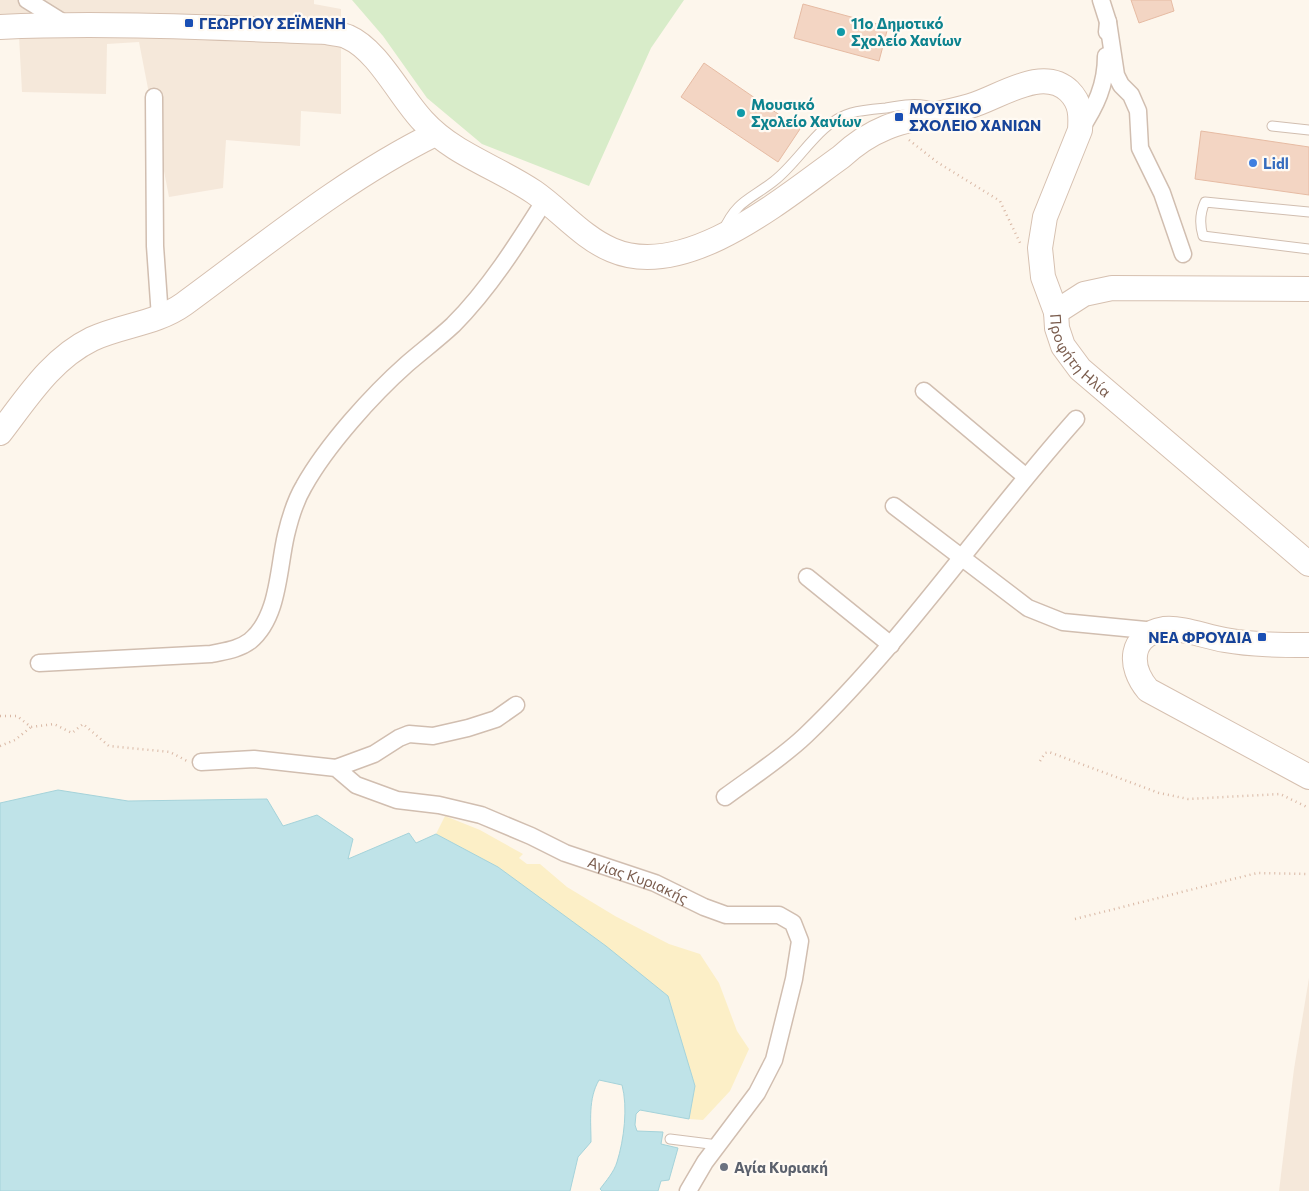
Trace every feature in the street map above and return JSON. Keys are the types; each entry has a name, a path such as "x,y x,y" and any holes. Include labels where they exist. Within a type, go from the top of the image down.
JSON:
{"street":[{"path":"28,0 64,24"},
{"path":"1101,0 1108,22 1116,75 1121,85 1130,95 1138,111 1140,148 1162,193 1183,254"},
{"path":"1056,312 1043,277 1040,261 1041,232 1055,188 1080,130 1095,106 1103,85 1108,22"},
{"path":"0,27 64,24 326,32 348,37 361,44 370,54 412,109 435,134 464,154 501,172 545,200 598,243 627,255 657,256 701,246 720,238 758,217 855,144 890,124 968,107 1037,81 1048,81 1066,88 1078,102 1081,114 1080,130"},
{"path":"154,97 155,246 160,317"},
{"path":"0,433 45,375 67,354 93,339 160,317 183,305 239,261 346,185 407,148 435,134"},
{"path":"39,663 211,654 236,649 249,641 266,618 280,572 291,515 312,473 366,404 406,365 454,324 471,305 519,241 545,200"},
{"name":"Προφήτη Ηλία","path":"1309,289 1112,288 1084,294 1056,312 1063,346 1080,369 1309,564"},
{"path":"924,391 1025,476"},
{"path":"725,797 805,736 891,645 1025,476 1076,418"},
{"path":"894,506 961,556 1005,592 1028,608 1044,616 1062,622 1156,631 1170,629 1249,644 1309,645"},
{"path":"807,577 891,645"},
{"path":"1156,631 1138,643 1135,657 1139,676 1148,690 1309,777"},
{"path":"201,762 254,759 336,768 374,754 409,734 433,736 468,728 496,719 516,705"},
{"name":"Αγίας Κυριακής","path":"336,768 356,785 397,800 440,806 481,815 565,853 655,883 704,907 726,915 779,915 793,923 800,941 794,979 774,1060 757,1093 718,1145 688,1191"}],"lane":[{"path":"720,238 728,219 741,203 773,182 812,142 839,119 851,113 903,105 924,104 943,111"},
{"path":"1272,126 1309,130"},
{"path":"1309,212 1206,202 1202,209 1200,224 1202,236 1309,249"},
{"path":"670,1139 718,1145"}],"path":[{"path":"890,124 937,162 1000,201 1024,252"},
{"path":"0,716 17,716 31,727"},
{"path":"0,746 15,740 31,727 54,724 72,733 83,724 109,746 170,752 183,761 201,762"},
{"path":"1040,761 1045,753 1049,752 1159,793 1188,799 1280,794 1309,808"},
{"path":"1075,919 1257,873 1309,874"}],"shaded area":[{"path":"0,0 314,0 314,4 341,9 341,114 301,111 300,146 226,140 223,188 169,197 139,42 107,44 106,94 22,92 19,36 0,38"},
{"path":"1309,978 1309,1191 1279,1191 1294,1069"}],"green space":[{"path":"352,0 684,0 651,48 589,186 482,144 427,98 383,36"}],"sand":[{"path":"445,816 480,830 523,854 519,858 527,864 540,864 567,887 615,916 669,944 700,954 719,983 737,1031 749,1049 730,1091 703,1120 689,1119 695,1086 668,996 606,946 498,867 436,834"}],"water":[{"path":"58,790 128,801 267,799 283,826 317,815 353,839 348,859 409,833 416,843 436,834 498,867 606,946 668,996 695,1086 689,1119 640,1110 636,1114 635,1125 637,1131 663,1132 661,1144 678,1148 669,1180 661,1181 658,1191 602,1191 600,1189 612,1173 617,1162 622,1144 625,1103 622,1085 599,1080 595,1087 592,1102 591,1142 578,1157 570,1191 0,1191 0,803"}],"building":[{"path":"1131,0 1171,0 1174,11 1139,23"},
{"name":"11o Δημοτικό Σχολείο Χανίων","path":"803,4 888,27 879,61 794,38"},
{"name":"Μουσικό Σχολείο Χανίων","path":"704,63 800,129 778,162 681,97"},
{"name":"Lidl","path":"1201,131 1309,147 1309,195 1195,179"}],"place":[{"name":"ΓΕΩΡΓΙΟΥ ΣΕΪΜΕΝΗ","path":"189,23"},
{"name":"11o Δημοτικό Σχολείο Χανίων","path":"841,32"},
{"name":"Μουσικό Σχολείο Χανίων","path":"741,113"},
{"name":"ΜΟΥΣΙΚΟ ΣΧΟΛΕΙΟ ΧΑΝΙΩΝ","path":"899,117"},
{"name":"Lidl","path":"1253,163"},
{"name":"ΝΕΑ ΦΡΟΥΔΙΑ","path":"1262,637"},
{"name":"Αγία Κυριακή","path":"724,1167"}]}
